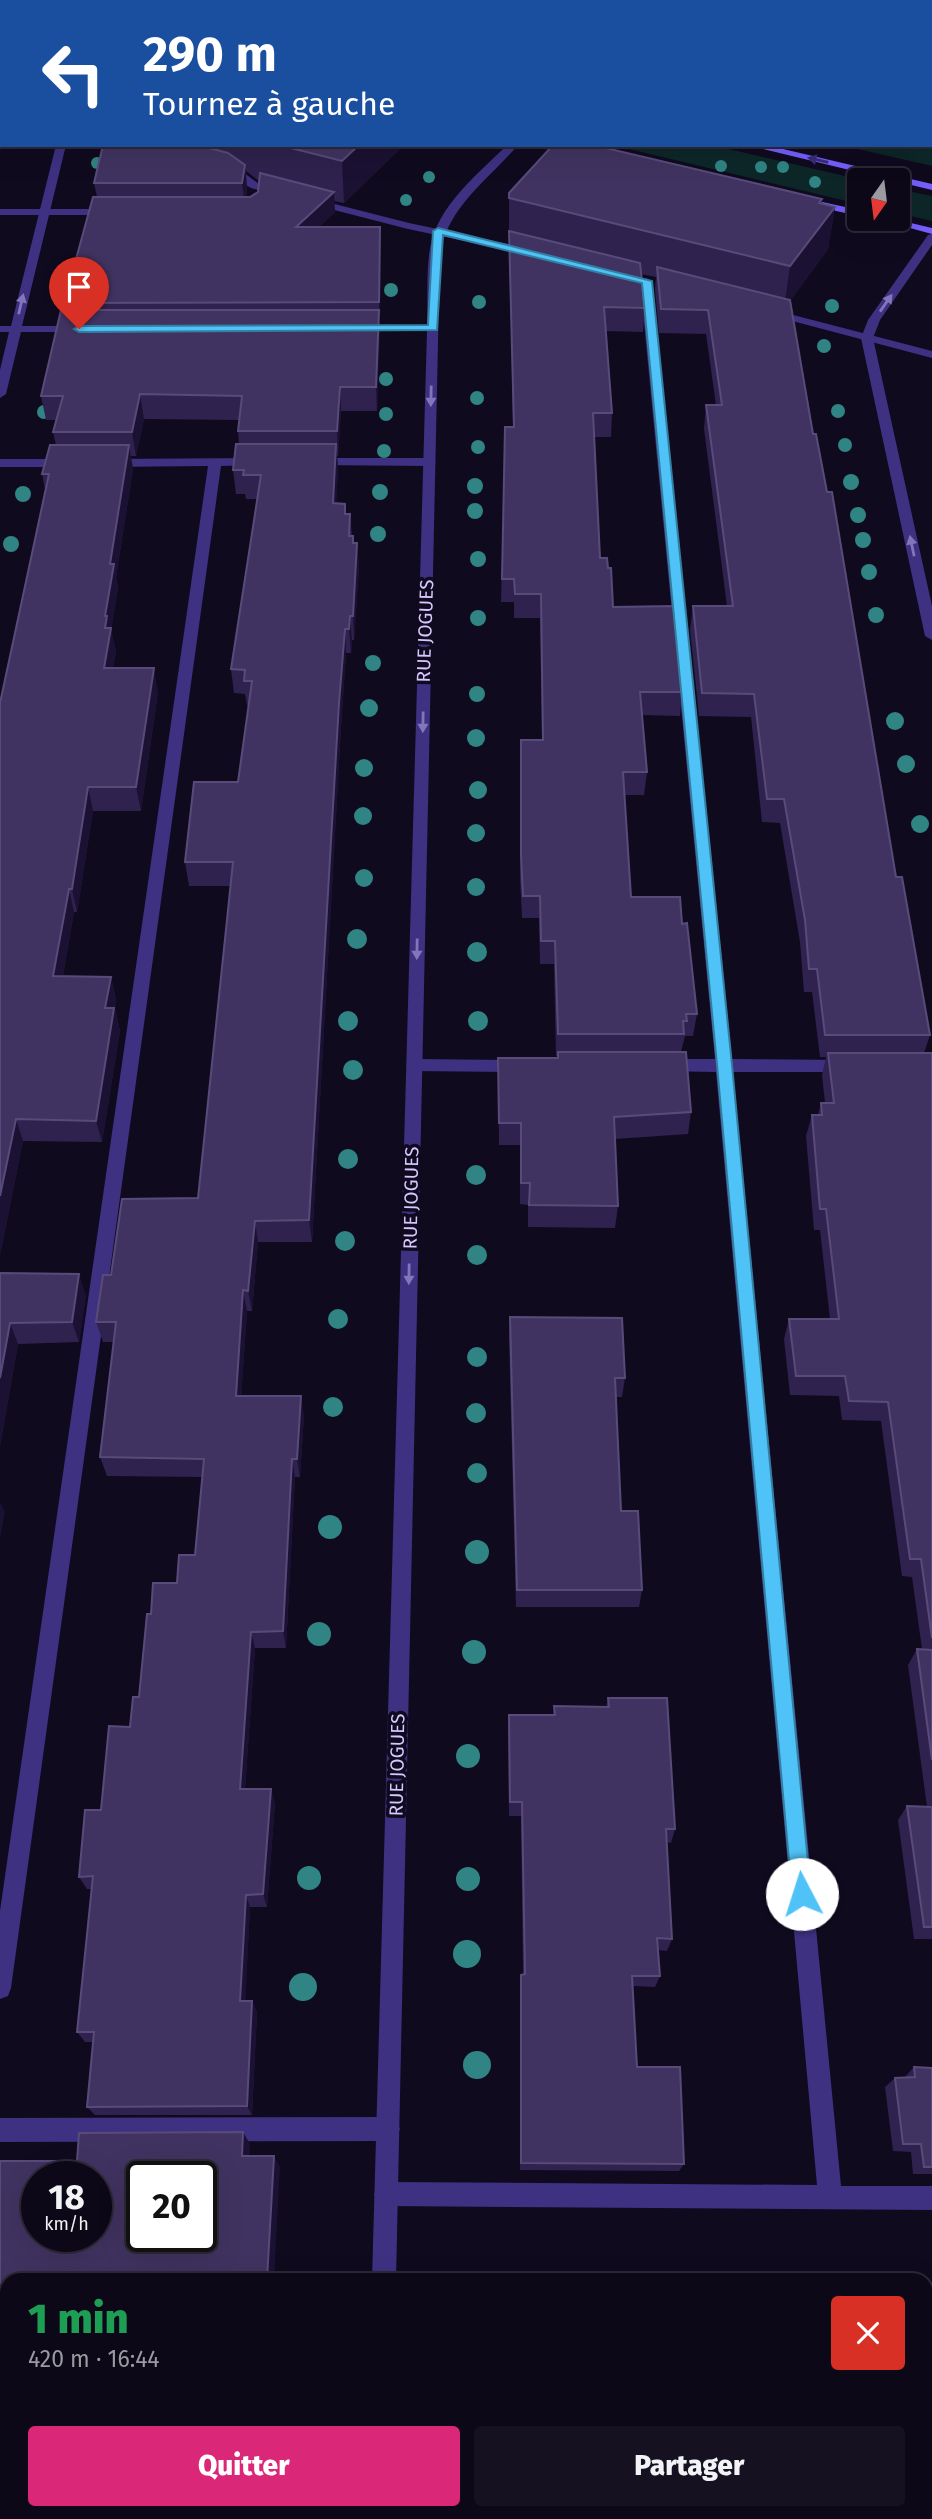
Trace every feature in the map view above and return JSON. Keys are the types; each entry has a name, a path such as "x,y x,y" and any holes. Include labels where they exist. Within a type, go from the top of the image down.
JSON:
{"main road":[{"path":"761,147 932,187"},
{"path":"807,201 847,211"},
{"path":"910,226 932,231"}],"street":[{"path":"0,394 60,147"},
{"path":"438,231 448,213 511,147"},
{"path":"211,166 236,172 255,186 538,254"},
{"path":"254,199 255,186"},
{"path":"0,212 120,212"},
{"name":"RUE JOGUES","path":"384,2273 433,328 438,231"},
{"path":"932,237 874,320 867,338 932,636"},
{"path":"646,281 724,1065 830,2198"},
{"path":"755,308 932,355"},
{"path":"340,328 433,328"},
{"path":"0,329 93,329"},
{"path":"0,463 271,462"},
{"path":"299,462 430,462"},
{"path":"0,1988 215,463"},
{"path":"414,1065 538,1066"},
{"path":"644,1065 863,1066"},
{"path":"0,2130 388,2129"},
{"path":"386,2194 932,2199"}],"green space":[{"path":"620,147 720,147 847,177 847,201"},
{"path":"849,147 932,147 932,166"},
{"path":"910,191 932,196 932,221 910,216"}],"building":[{"path":"103,147 206,147 228,153 245,165 242,183 94,183"},
{"path":"287,147 357,147 342,161"},
{"path":"551,147 601,147 822,199 819,203 835,207 790,266 509,198 509,193"},
{"path":"260,173 334,192 296,227 380,227 379,302 64,303 93,197 250,197 258,192"},
{"path":"509,231 640,263 645,308 604,307 612,413 593,413 600,558 607,558 608,568 611,568 613,607 674,606 682,692 640,692 647,772 623,772 631,897 680,897 682,924 687,923 697,1014 686,1014 687,1021 683,1021 684,1034 558,1034 555,941 541,941 540,896 523,896 521,740 543,740 541,594 515,594 514,579 502,579 505,427 514,427"},
{"path":"657,267 790,300 813,434 816,434 827,492 832,492 896,877 902,877 930,1035 825,1035 817,969 809,969 805,920 784,799 767,799 754,694 702,693 693,606 733,606 706,405 722,405 708,310 661,309"},
{"path":"61,310 379,310 376,387 340,387 337,431 238,431 242,396 140,394 132,432 53,432 63,396 41,396"},
{"path":"236,444 336,444 333,503 345,504 345,514 350,514 349,536 353,536 353,543 357,543 353,616 350,616 349,629 345,629 339,703 309,1220 255,1221 248,1291 243,1290 236,1396 301,1396 297,1459 292,1459 283,1631 251,1632 240,1789 271,1789 263,1894 246,1895 240,2001 252,2001 247,2106 87,2107 94,2032 77,2032 93,1876 79,1877 85,1810 101,1810 109,1726 130,1727 133,1697 139,1697 147,1614 151,1614 153,1583 177,1583 179,1555 195,1555 204,1459 100,1457 116,1322 96,1322 103,1275 111,1275 122,1199 198,1198 233,862 185,862 194,782 238,782 252,681 244,681 245,670 231,669 261,475 243,475 244,470 233,470"},
{"path":"50,445 129,445 110,564 114,564 105,628 111,628 104,668 154,668 136,787 88,787 72,889 69,889 53,976 111,977 105,1008 114,1008 96,1121 16,1119 0,1196 0,703 49,474 42,474"},
{"path":"558,1052 686,1052 691,1112 614,1117 618,1206 529,1205 530,1183 521,1183 521,1123 499,1123 498,1058 558,1058"},
{"path":"828,1053 932,1053 932,1638 921,1559 910,1559 888,1402 849,1401 845,1376 796,1376 789,1319 839,1319 826,1209 820,1209 812,1115 822,1115 821,1103 834,1103"},
{"path":"0,1273 79,1274 72,1322 10,1323 0,1378"},
{"path":"510,1317 622,1318 625,1378 615,1378 621,1511 638,1511 642,1590 517,1590"},
{"path":"917,1649 932,1650 932,1760"},
{"path":"608,1698 667,1698 675,1829 666,1829 672,1939 657,1938 660,1976 632,1976 637,2067 680,2067 684,2164 521,2163 521,1975 525,1974 522,1802 510,1802 509,1715 555,1715 554,1706 609,1707"},
{"path":"907,1806 932,1807 932,1927 924,1927"},
{"path":"914,2067 932,2068 932,2167 924,2167 921,2144 903,2144 895,2078 915,2077"},
{"path":"243,2132 242,2156 274,2156 267,2273 0,2273 0,2161 21,2161 21,2252 112,2252 112,2161 77,2161 79,2133"}],"route":[{"path":"79,329 433,328 438,231 646,281 724,1065 802,1894"}]}
